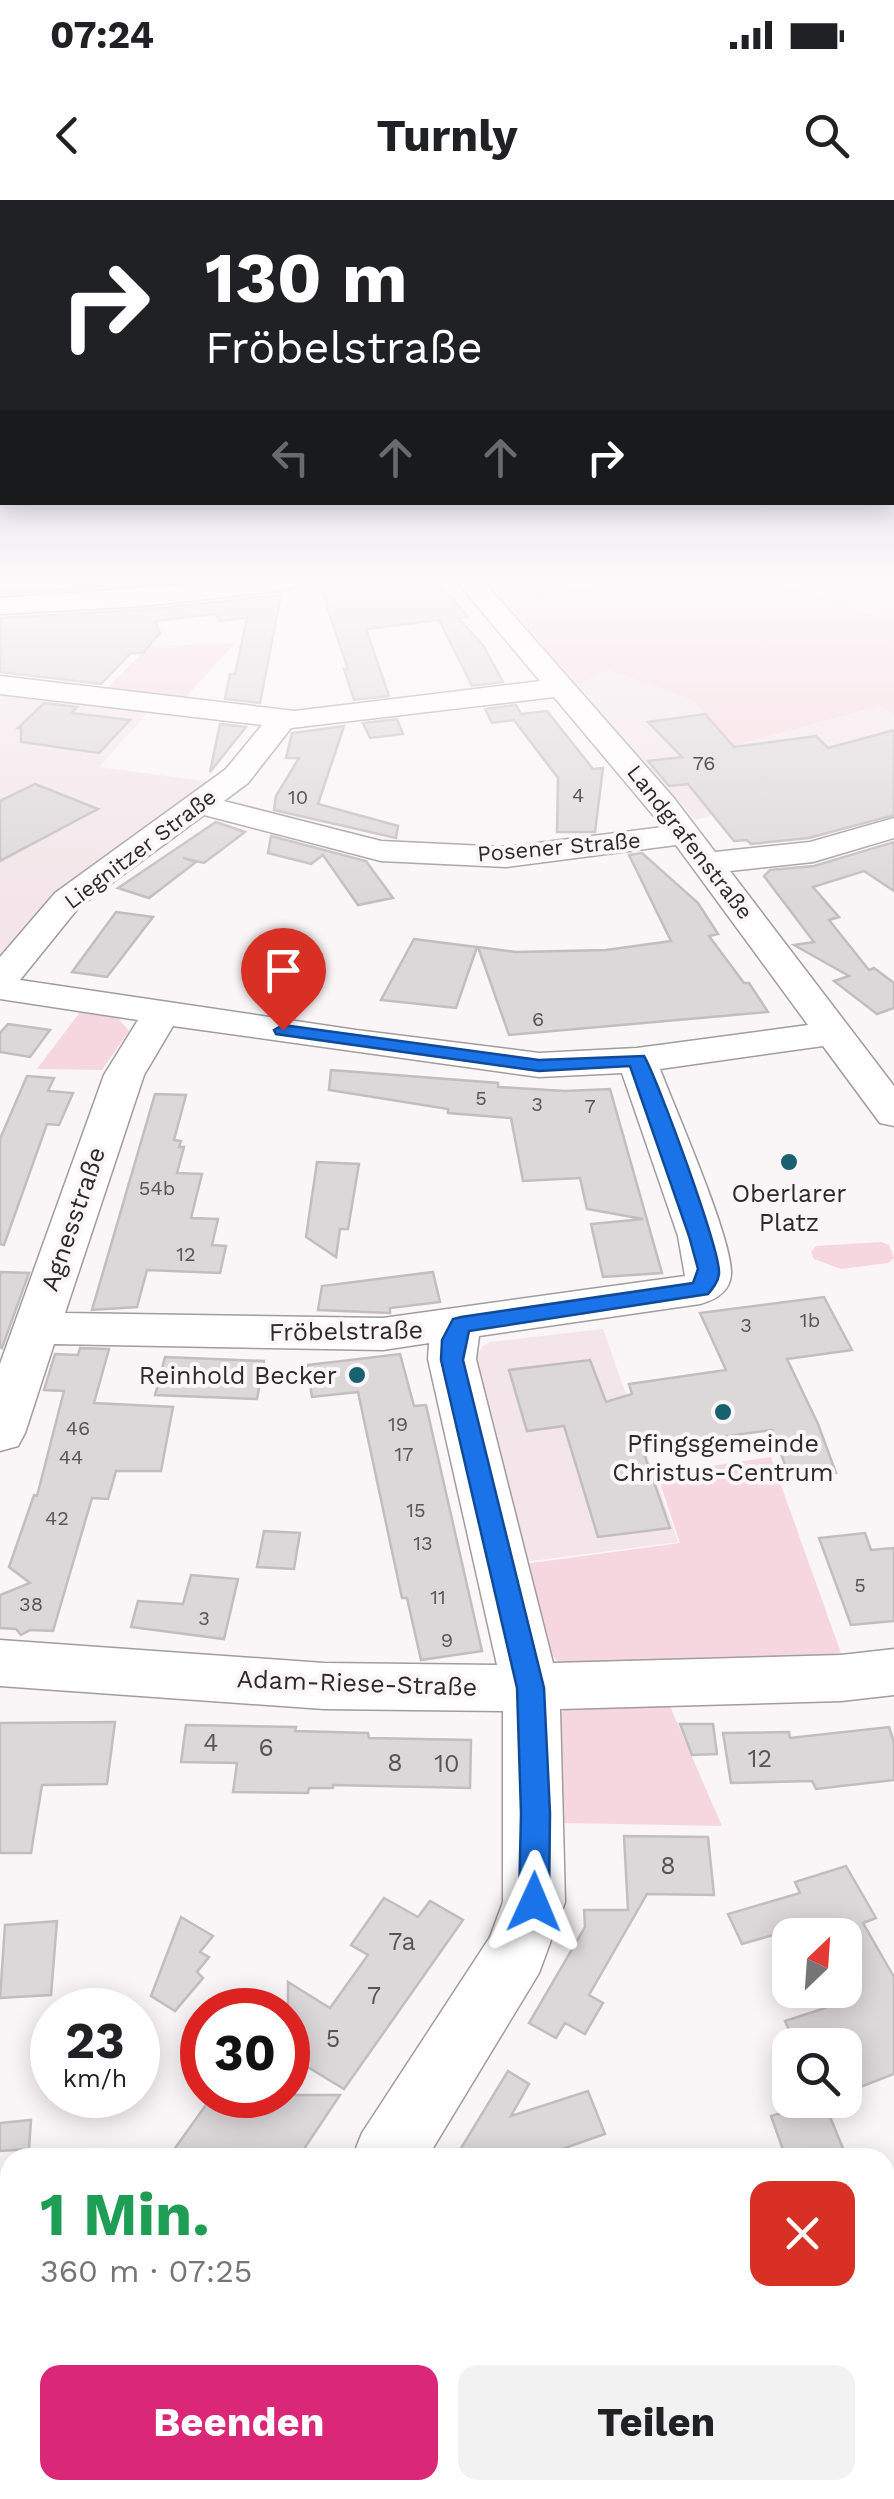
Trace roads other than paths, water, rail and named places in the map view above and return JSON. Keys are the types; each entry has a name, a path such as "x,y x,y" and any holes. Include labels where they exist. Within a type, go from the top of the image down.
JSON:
{"street":[{"path":"35,689 282,720 535,689"},
{"name":"Landgrafenstraße","path":"565,689 710,863 894,1114"},
{"name":"Liegnitzer Straße","path":"0,984 67,900 237,776 282,720"},
{"name":"Posener Straße","path":"199,804 392,852 506,857 686,834"},
{"path":"710,863 813,852 894,828"},
{"path":"0,984 465,1058 539,1065 638,1060 836,1033"},
{"name":"Agnesstraße","path":"0,1433 124,1074 162,1012"},
{"name":"Fröbelstraße","path":"36,1328 382,1334 700,1289 708,1279 700,1236 638,1060"},
{"path":"393,2148 516,1952 534,1902 536,1813 531,1688 452,1360 453,1340 461,1324"},
{"name":"Adam-Riese-Straße","path":"0,1663 324,1686 531,1688 841,1678 894,1672"}],"place":[{"name":"Oberlarer Platz","path":"789,1162"},
{"name":"Reinhold Becker","path":"357,1375"},
{"name":"Pfingsgemeinde Christus-Centrum","path":"723,1412"}]}
